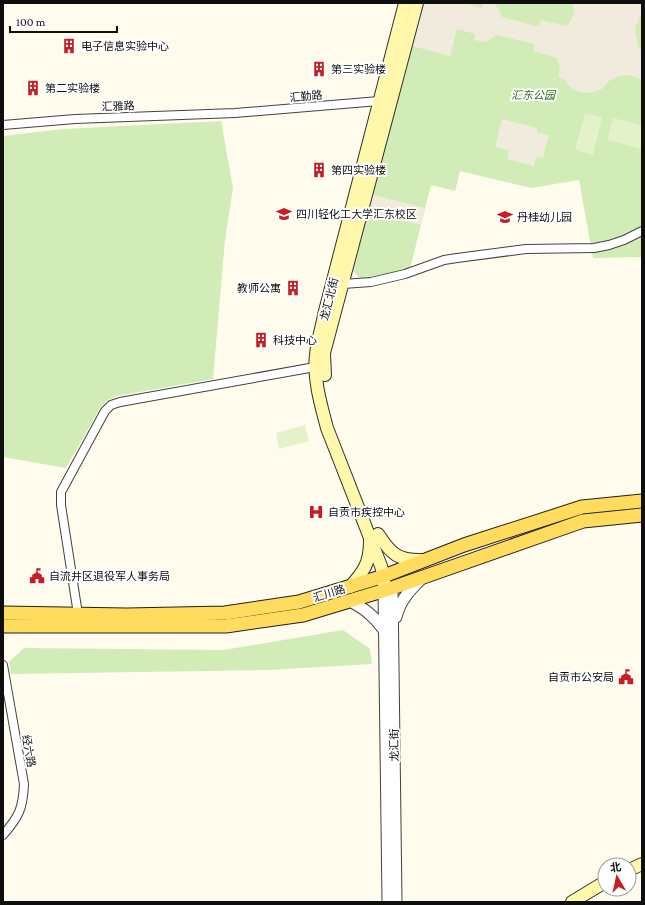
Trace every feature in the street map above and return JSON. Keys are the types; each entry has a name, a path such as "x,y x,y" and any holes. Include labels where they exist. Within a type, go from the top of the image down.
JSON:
{"main road":[{"name":"龙汇北街","path":"388,589 389,563 374,535 327,428 321,406 315,368 316,354 324,315 405,3"},
{"name":"龙汇北街","path":"374,535 334,426 327,389 324,353 417,3"},
{"name":"汇川路","path":"3,613 127,615 225,613 300,602 388,575 464,545 582,507 642,501"},
{"name":"汇川路","path":"3,626 226,626 303,615 422,578 583,521 642,515"},
{"path":"374,535 388,550 408,561 426,560"},
{"path":"350,587 363,572 370,554 374,535"},
{"path":"572,902 597,887"},
{"path":"586,902 597,896"}],"street":[{"name":"汇勤路","path":"235,113 379,101"},
{"name":"汇雅路","path":"3,125 75,119 235,113"},
{"path":"343,284 371,282 405,274 444,260 457,258 526,249 594,248 624,240 642,231"},
{"path":"78,614 61,505 61,492 105,411 111,405 120,402 315,368"},
{"path":"350,601 362,607 388,628 398,607 407,593 422,578"},
{"name":"龙汇街","path":"388,589 388,902"},
{"name":"龙汇街","path":"388,628 396,902"},
{"name":"经六路","path":"3,665 24,784 20,811 3,835"}],"green space":[{"name":"汇东公园","path":"423,3 642,3 642,257 593,258 579,180 531,188 460,171 455,191 431,185 410,269 360,278 353,271"},
{"path":"585,113 602,118 593,155 575,150"},
{"path":"613,118 642,125 642,149 607,140"},
{"path":"221,121 233,188 225,240 213,379 117,396 106,401 100,408 66,468 3,457 3,136 63,129"},
{"path":"305,425 309,441 279,449 276,433"},
{"path":"343,630 370,649 372,664 268,670 11,674 9,662 24,648 224,650"}],"shaded area":[{"path":"423,3 464,3 482,8 484,3 490,3 494,4 498,8 502,17 539,27 541,20 566,26 574,14 573,3 642,3 642,12 636,25 635,32 638,45 642,53 642,80 629,75 618,76 609,81 602,89 590,93 580,92 570,87 563,78 558,77 560,68 557,58 533,51 534,44 497,35 485,42 474,40 475,34 457,29 450,56 412,46"},
{"path":"502,119 537,128 537,132 549,135 543,158 536,157 534,166 507,159 509,150 495,147"},
{"path":"373,195 425,208 421,225 368,212"}],"place":[{"name":"电子信息实验中心","path":"69,46"},
{"name":"第三实验楼","path":"319,69"},
{"name":"第二实验楼","path":"33,88"},
{"name":"第四实验楼","path":"319,170"},
{"name":"四川轻化工大学汇东校区","path":"284,214"},
{"name":"丹桂幼儿园","path":"505,217"},
{"name":"教师公寓","path":"293,288"},
{"name":"科技中心","path":"261,340"},
{"name":"自贡市疾控中心","path":"316,512"},
{"name":"自流井区退役军人事务局","path":"37,576"},
{"name":"自贡市公安局","path":"626,677"}]}
